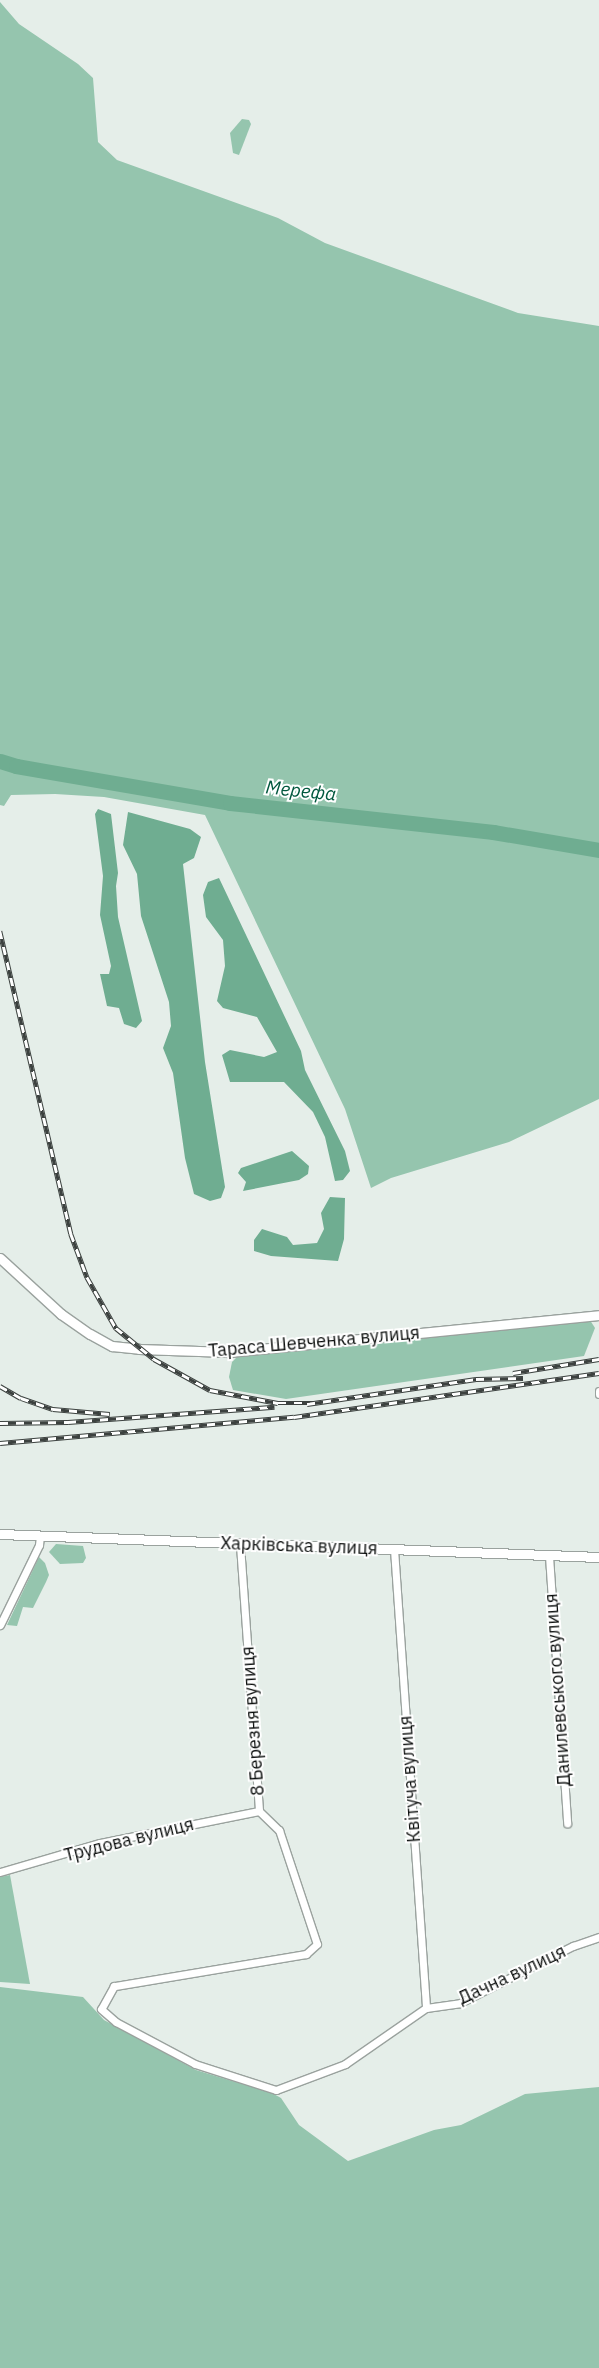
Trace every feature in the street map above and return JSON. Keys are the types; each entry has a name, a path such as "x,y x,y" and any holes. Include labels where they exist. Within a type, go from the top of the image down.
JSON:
{"street":[{"name":"Тараса Шевченка вулиця","path":"0,1258 61,1314 90,1334 112,1346 139,1349 229,1352 599,1315"},
{"name":"Харківська вулиця","path":"0,1534 240,1546 599,1558"},
{"path":"0,1625 39,1546 40,1535"},
{"name":"8 Березня вулиця","path":"114,1986 306,1954 316,1944 279,1830 259,1811 240,1546"},
{"name":"Квітуча вулиця","path":"394,1550 426,2008"},
{"name":"Данилевського вулиця","path":"549,1556 567,1823"},
{"name":"Трудова вулиця","path":"0,1872 100,1843 259,1811"},
{"name":"Дачна вулиця","path":"114,1986 101,2009 116,2022 195,2064 276,2090 345,2064 426,2008 460,2003 599,1936"}],"shaded area":[{"path":"0,2 19,24 78,64 93,78 98,142 117,160 278,218 325,243 518,313 599,326 599,1099 509,1142 391,1178 371,1188 345,1109 205,815 104,797 55,794 11,795 4,806 0,805"},
{"path":"242,119 249,120 251,124 239,155 233,153 230,133"},
{"path":"98,809 111,814 118,873 116,886 118,917 142,1021 136,1028 124,1024 119,1008 107,1006 100,974 109,974 111,966 100,915 103,876 95,814"},
{"path":"128,812 190,829 201,837 194,858 183,864 205,1062 225,1187 221,1198 210,1201 194,1194 185,1158 173,1073 163,1048 171,1026 169,1002 141,916 137,874 123,845"},
{"path":"219,878 301,1051 305,1070 345,1151 350,1171 343,1180 335,1181 325,1137 313,1112 284,1082 230,1082 222,1055 230,1050 264,1057 277,1052 257,1017 223,1008 217,1001 225,966 223,940 206,917 203,895 208,882"},
{"path":"292,1151 309,1166 308,1174 299,1180 243,1191 246,1182 238,1173 241,1168"},
{"path":"330,1197 345,1198 344,1239 338,1261 271,1256 254,1251 254,1240 262,1229 287,1237 293,1245 317,1243 324,1229 321,1213"},
{"path":"588,1317 595,1328 584,1356 286,1399 233,1390 229,1377 232,1362 240,1354"},
{"path":"56,1544 83,1546 86,1558 83,1563 60,1564 49,1552"},
{"path":"39,1557 45,1563 49,1575 46,1582 33,1608 23,1607 17,1626 7,1625"},
{"path":"10,1875 30,1984 0,1982 0,1877"},
{"path":"0,1987 83,1997 104,2020 196,2070 272,2093 281,2098 299,2125 348,2161 434,2130 461,2125 525,2094 599,2087 599,2368 0,2368"}],"waterway":[{"name":"Мерефа","path":"0,761 16,766 230,803 493,832 599,850"}],"railway":[{"path":"0,931 71,1234 87,1277 116,1328 154,1359 210,1390 278,1403 314,1403"},
{"path":"513,1373 599,1359"},
{"path":"0,1443 294,1417 599,1373"},
{"path":"307,1404 476,1379 523,1378"},
{"path":"0,1386 21,1398 53,1409 110,1414"},
{"path":"0,1423 68,1422 274,1407"}]}
